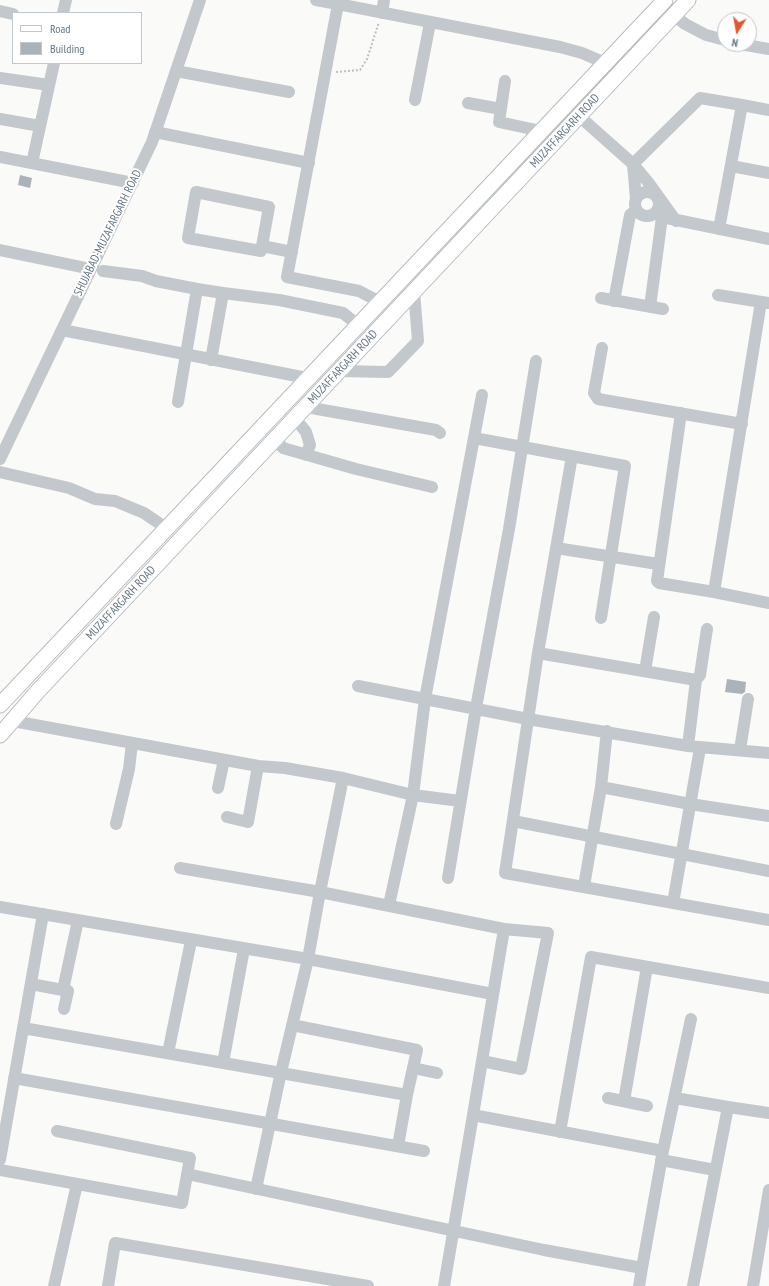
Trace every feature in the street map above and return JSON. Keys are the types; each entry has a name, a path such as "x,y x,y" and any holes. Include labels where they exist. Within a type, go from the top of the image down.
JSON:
{"main road":[{"name":"MUZAFFARGARH ROAD","path":"0,735 38,692 688,0"},
{"name":"MUZAFFARGARH ROAD","path":"0,705 605,63 661,1"}],"street":[{"path":"63,12 66,0"},
{"name":"SHUJABAD-MUZAFARGARH ROAD","path":"0,459 62,330 97,270 155,132 200,0"},
{"path":"382,13 384,0"},
{"path":"380,302 359,291 287,277 325,74 327,1 356,4 382,13 560,47 582,53 605,63"},
{"path":"0,11 12,14"},
{"path":"674,15 685,24 706,35 717,38"},
{"path":"415,100 430,23"},
{"path":"757,48 769,50"},
{"path":"32,163 54,64"},
{"path":"176,70 290,92"},
{"path":"0,78 49,85"},
{"path":"505,81 499,122 541,131"},
{"path":"769,110 700,98 633,164 636,205 644,216 657,216 769,239"},
{"path":"468,103 501,109"},
{"path":"719,229 742,105"},
{"path":"579,116 633,164 676,221"},
{"path":"0,118 40,126"},
{"path":"155,132 309,164"},
{"path":"0,157 133,183"},
{"path":"731,166 769,173"},
{"path":"196,192 269,207 262,246 261,251 188,238 196,192"},
{"path":"614,301 630,215 641,193 645,192 657,196"},
{"path":"650,307 659,207 657,196"},
{"path":"262,246 292,252"},
{"path":"0,250 97,270 142,276 156,281 223,293 279,300 343,312 358,325"},
{"path":"178,402 187,356 186,345 197,288"},
{"path":"339,371 388,372 418,341 414,291"},
{"path":"211,360 223,293"},
{"path":"714,592 742,424 765,303 718,295"},
{"path":"601,298 663,309"},
{"path":"62,330 131,345 142,345 187,356 307,378"},
{"path":"602,348 594,393 595,397 598,399 742,424"},
{"path":"448,878 536,362"},
{"path":"389,905 413,795 425,699 482,395"},
{"path":"306,406 436,430 440,432"},
{"path":"681,413 656,577 659,583 769,603"},
{"path":"295,418 306,432 310,445 306,455"},
{"path":"474,438 623,465 625,467 601,618"},
{"path":"275,439 283,448 306,455 356,469 432,486"},
{"path":"572,456 538,653 505,872 769,920"},
{"path":"0,472 69,488 95,499 115,501 144,513 166,528"},
{"path":"556,548 658,564"},
{"path":"645,671 654,618"},
{"path":"688,746 697,683 696,680 700,675 707,629"},
{"path":"538,653 696,680"},
{"path":"358,686 528,719 607,731 700,748 769,753"},
{"path":"740,750 748,700"},
{"path":"13,721 258,766 285,768 343,778 413,795 460,801"},
{"path":"584,886 601,787 607,731"},
{"path":"116,824 129,769 132,743"},
{"path":"673,903 700,748"},
{"path":"218,788 224,760"},
{"path":"227,817 248,822 258,766"},
{"path":"256,1189 281,1072 308,959 343,778"},
{"path":"601,787 690,804 769,816"},
{"path":"513,821 769,871"},
{"path":"180,868 320,892 504,929 548,933 521,1068 482,1061"},
{"path":"0,907 191,941 308,959 493,994"},
{"path":"0,1160 43,914"},
{"path":"63,990 78,920"},
{"path":"444,1286 452,1231 504,929"},
{"path":"168,1053 191,941"},
{"path":"223,1063 244,949"},
{"path":"560,1132 592,957 769,988"},
{"path":"624,1101 648,967"},
{"path":"31,984 68,991 64,1009"},
{"path":"639,1286 662,1156 691,1019"},
{"path":"292,1025 417,1050 398,1146"},
{"path":"23,1028 407,1095"},
{"path":"413,1068 436,1073"},
{"path":"14,1078 424,1151"},
{"path":"608,1098 647,1106"},
{"path":"675,1098 769,1113"},
{"path":"693,1286 728,1107"},
{"path":"473,1115 560,1132 715,1170"},
{"path":"0,1170 182,1203 190,1158 57,1131"},
{"path":"188,1174 452,1231 642,1268"},
{"path":"54,1286 77,1184"},
{"path":"753,1286 765,1242 769,1190"},
{"path":"108,1286 115,1243 368,1286"}],"path":[{"path":"325,74 360,70 367,59 382,13"}],"building":[{"path":"20,175 32,178 30,188 18,185"},
{"path":"727,679 746,682 745,692 742,694 725,692"}]}
